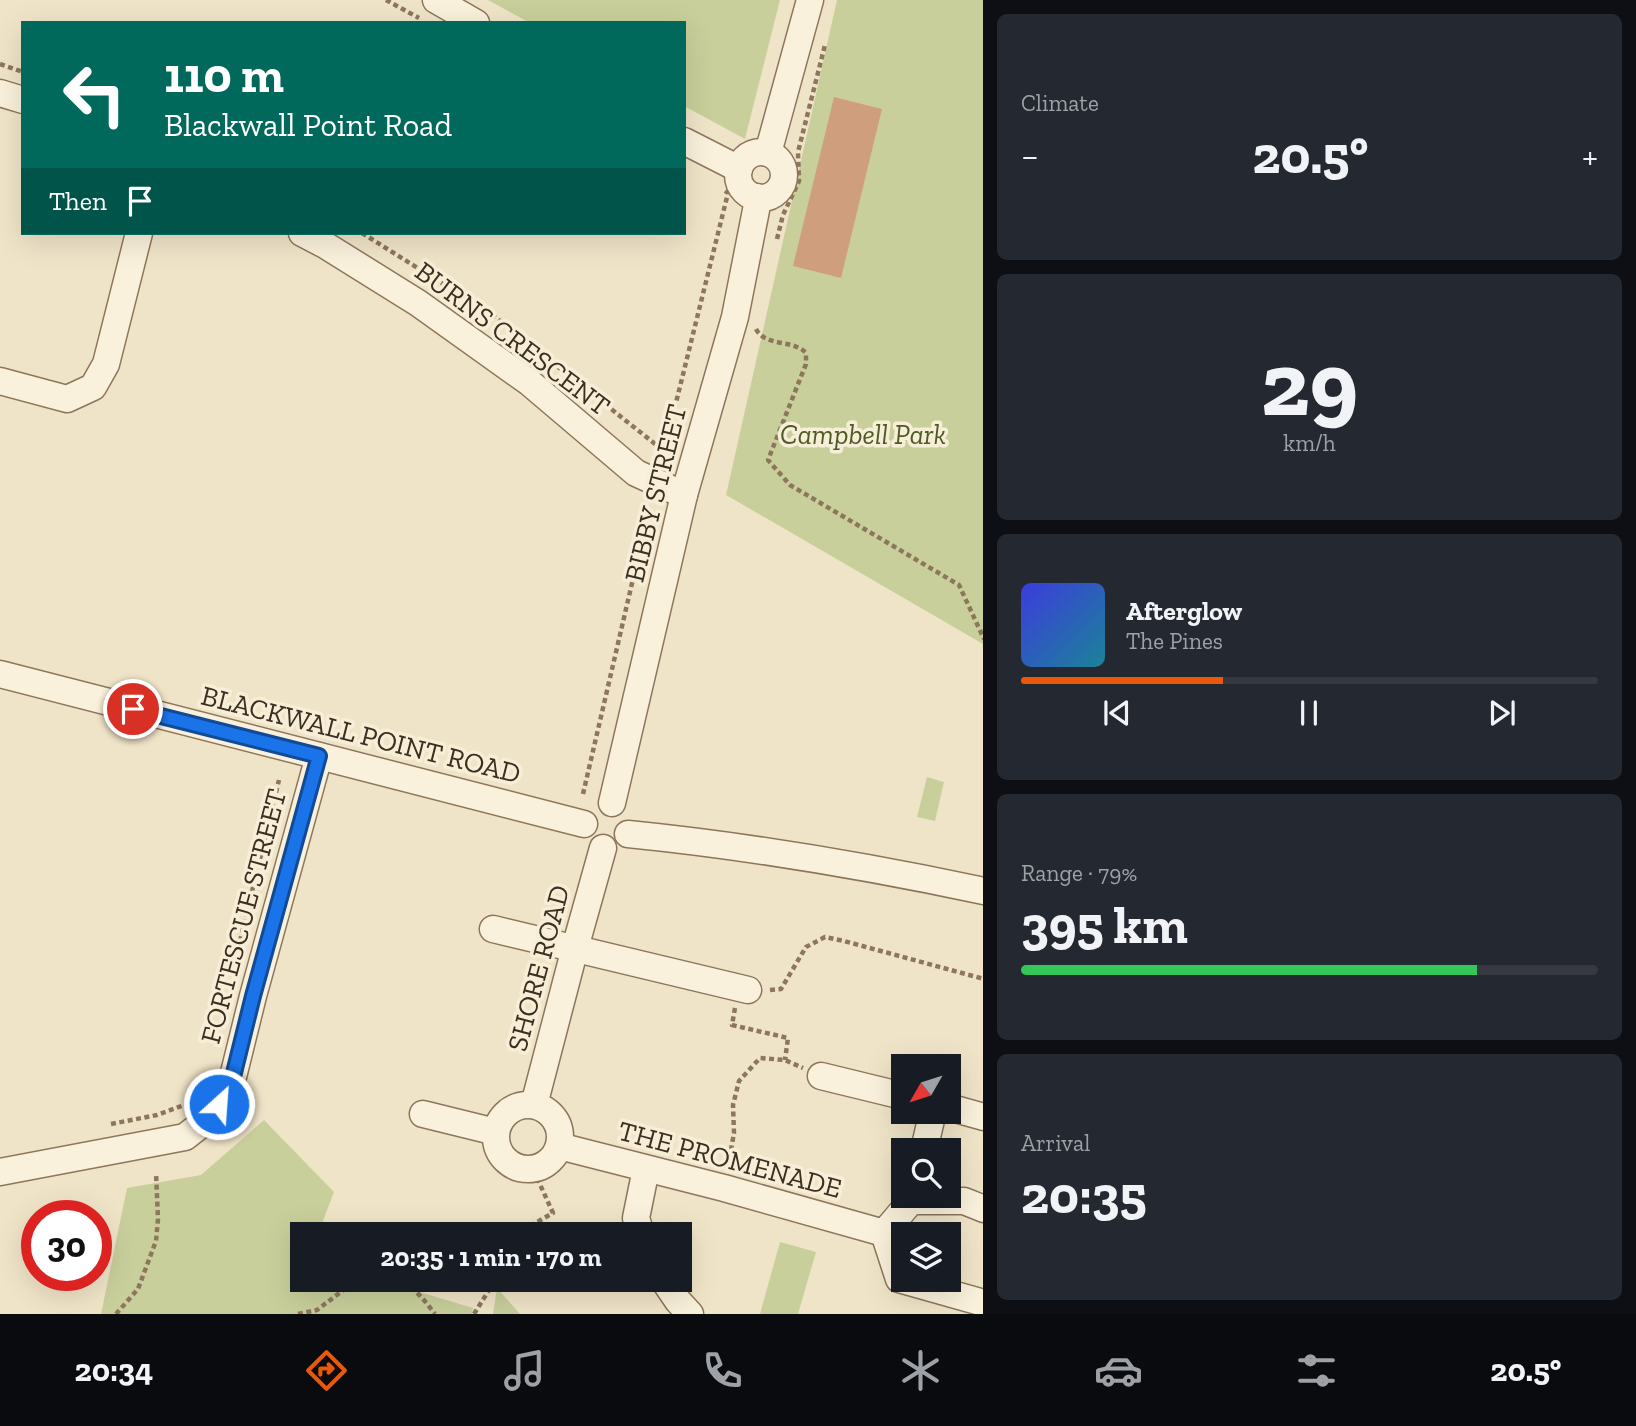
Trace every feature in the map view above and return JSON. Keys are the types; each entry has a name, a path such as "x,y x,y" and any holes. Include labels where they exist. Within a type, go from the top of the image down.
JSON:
{"street":[{"path":"436,0 473,21"},
{"path":"768,153 810,0"},
{"path":"0,93 21,99"},
{"path":"686,143 734,181"},
{"path":"762,151 780,160 785,173 781,187 771,196 750,195 740,184 738,177 734,181 741,163 750,154 762,151"},
{"name":"BIBBY STREET","path":"612,803 684,495 735,317 757,197"},
{"path":"0,381 67,399 93,387 106,364 138,235"},
{"name":"BURNS CRESCENT","path":"306,235 418,303 530,383 636,474 684,495"},
{"name":"BLACKWALL POINT ROAD","path":"0,674 584,824"},
{"name":"FORTESCUE STREET","path":"0,1172 184,1137 208,1119 230,1089 319,756"},
{"path":"604,803 619,806 629,818 628,834 618,845 611,848 597,846 587,837 584,824 590,809 604,803"},
{"path":"628,834 702,841 874,868 983,891"},
{"name":"SHORE ROAD","path":"534,1105 603,848"},
{"path":"493,929 748,990"},
{"path":"821,1076 891,1093"},
{"path":"534,1105 550,1113 556,1120 561,1137 555,1155 549,1161 533,1169 523,1169 513,1166 499,1152 496,1132 499,1122 513,1107 534,1105"},
{"path":"961,1111 983,1117"},
{"path":"423,1114 496,1132"},
{"name":"THE PROMENADE","path":"559,1146 884,1233"},
{"path":"637,1222 646,1169"},
{"path":"961,1201 983,1209"},
{"path":"904,1208 884,1233 899,1279 982,1307"},
{"path":"672,1292 690,1314"}],"path":[{"path":"386,0 423,21"},
{"path":"777,240 783,215 799,181 798,152 827,38"},
{"path":"0,64 21,71"},
{"path":"365,235 494,316 664,451 734,181"},
{"path":"755,326 757,333 764,338 802,348 806,353 806,364 768,460 790,485 959,585 983,639"},
{"path":"583,794 646,523"},
{"path":"231,977 279,780"},
{"path":"748,990 781,989 806,947 825,937 983,979"},
{"path":"732,1026 788,1038 785,1060"},
{"path":"724,1188 734,1133 733,1105 739,1081 760,1058 785,1060 821,1076"},
{"path":"110,1124 157,1115 190,1102"},
{"path":"533,1169 553,1213 537,1222"},
{"path":"116,1314 138,1289 156,1241 156,1173"},
{"path":"298,1314 317,1310 341,1292"},
{"path":"417,1292 435,1314"},
{"path":"474,1314 488,1292"}],"green space":[{"path":"488,0 780,0 745,139 686,107 686,21 526,21"},
{"name":"Campbell Park","path":"837,0 983,0 983,644 726,495"},
{"path":"927,777 944,782 935,821 917,817"},
{"path":"264,1120 334,1192 323,1222 290,1222 290,1292 419,1292 473,1308 472,1314 101,1314 106,1291 112,1291 112,1261 127,1188 201,1175"},
{"path":"780,1242 816,1252 798,1314 760,1314"},
{"path":"496,1292 501,1292 520,1314 493,1314"}],"building":[{"path":"834,97 882,109 841,278 793,266"}],"route":[{"path":"133,709 319,756 230,1089 219,1104"}]}
